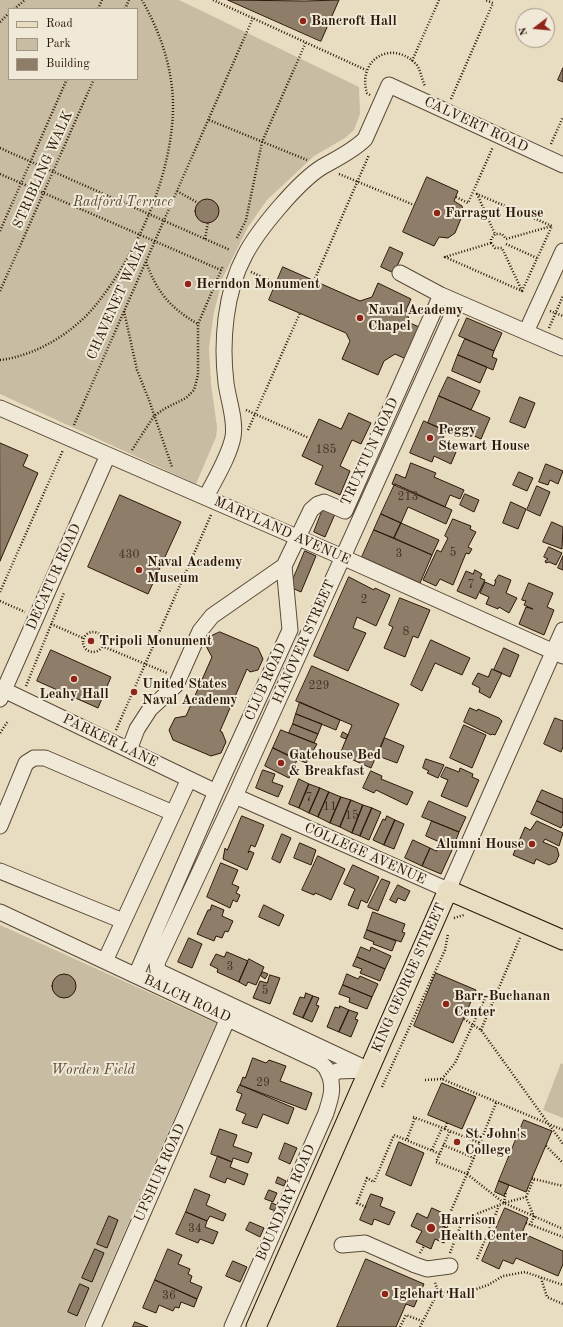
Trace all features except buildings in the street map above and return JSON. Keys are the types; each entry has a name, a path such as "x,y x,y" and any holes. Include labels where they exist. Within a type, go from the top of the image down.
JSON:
{"main road":[{"name":"COLLEGE AVENUE","path":"448,890 563,940"},
{"name":"KING GEORGE STREET","path":"256,1327 448,890"}],"street":[{"name":"CALVERT ROAD","path":"229,403 225,352 226,325 230,294 236,272 245,255 273,216 306,180 322,167 359,146 365,139 389,85 563,165"},
{"path":"526,332 563,252"},
{"path":"400,273 441,295 563,348"},
{"name":"TRUXTUN ROAD","path":"284,566 311,510 318,504 324,502 345,511 441,295"},
{"name":"HANOVER STREET","path":"369,1070 158,971 156,963 235,796 453,313"},
{"path":"211,500 233,436 233,422 229,403"},
{"name":"MARYLAND AVENUE","path":"0,408 297,537 559,654"},
{"name":"DECATUR ROAD","path":"2,695 108,455"},
{"path":"129,750 137,729 150,709 176,685 200,630 212,616 284,566"},
{"name":"CLUB ROAD","path":"136,976 216,792 290,630 284,566"},
{"name":"KING GEORGE STREET","path":"448,890 559,654 563,630"},
{"name":"PARKER LANE","path":"2,695 111,741 216,792"},
{"path":"0,826 26,763 34,758 45,758 173,813"},
{"path":"104,961 189,779"},
{"name":"COLLEGE AVENUE","path":"235,796 448,890"},
{"path":"0,871 123,921"},
{"name":"BALCH ROAD","path":"0,912 320,1062 326,1068 330,1077"},
{"name":"UPSHUR ROAD","path":"93,1327 228,1018"},
{"path":"330,1077 337,1071 369,1070"},
{"name":"BOUNDARY ROAD","path":"232,1327 326,1113 332,1096 332,1084 330,1077"},
{"path":"342,1245 365,1243 427,1269 448,1261"}],"path":[{"path":"15,8 25,0"},
{"path":"0,360 26,354 59,338 77,324 95,306 119,271 139,234 160,187 169,157 173,102 170,74 164,48 153,20 142,0"},
{"path":"212,0 366,70"},
{"path":"412,61 439,0"},
{"path":"451,100 493,3 486,0"},
{"path":"0,22 8,14"},
{"name":"CHAVENET WALK","path":"0,592 253,18"},
{"path":"228,255 246,220 262,142 306,42"},
{"name":"STRIBLING WALK","path":"0,231 67,80"},
{"name":"STRIBLING WALK","path":"0,291 94,80"},
{"path":"551,144 563,117"},
{"path":"456,197 468,203 493,147"},
{"path":"0,148 230,250"},
{"path":"314,281 370,154"},
{"path":"0,174 221,270"},
{"path":"177,190 198,203"},
{"path":"473,192 552,226"},
{"path":"477,194 495,234"},
{"path":"205,239 208,222"},
{"path":"506,240 552,226"},
{"path":"522,291 552,226"},
{"path":"491,243 495,248 502,248 506,244 506,240 502,234 495,234"},
{"path":"491,243 491,239 495,234"},
{"path":"491,243 445,256 522,291"},
{"path":"506,244 537,258"},
{"path":"502,248 522,291"},
{"path":"130,452 154,416 164,408 186,398 194,390 198,375 198,324 225,260"},
{"path":"146,262 155,285 163,297 185,317 198,324"},
{"path":"264,277 276,283"},
{"path":"544,339 563,296"},
{"path":"124,311 136,370 173,471"},
{"path":"247,434 300,313"},
{"path":"229,403 309,438"},
{"path":"111,741 145,664 211,500"},
{"path":"89,632 96,632 102,636 102,646 94,652 88,651 83,643 84,636 89,632"},
{"path":"102,646 179,678"},
{"path":"0,733 8,721"},
{"path":"450,919 464,915 471,915"},
{"path":"382,1087 445,950 448,932"},
{"path":"481,1030 521,936 514,933"},
{"path":"442,1080 455,1063 486,996"},
{"path":"464,1019 473,1023 481,1030 547,1124 563,1144"},
{"path":"425,1080 442,1080 563,1130"},
{"path":"496,1103 444,1227 504,1203 526,1197"},
{"path":"407,1139 414,1118 480,1143"},
{"path":"432,1150 443,1128 448,1123"},
{"path":"450,1131 436,1162 467,1174 504,1203 563,1229"},
{"path":"366,1207 357,1203 367,1178 374,1182 394,1135 407,1139 440,1154"},
{"path":"443,1145 474,1158"},
{"path":"546,1146 563,1163"},
{"path":"530,1225 534,1217 526,1197 533,1179 563,1186"},
{"path":"504,1203 506,1192"},
{"path":"477,1259 500,1205"},
{"path":"448,1261 463,1219"},
{"path":"526,1223 563,1237"},
{"path":"420,1327 438,1292 468,1292 488,1286 503,1276 525,1272 563,1285"},
{"path":"541,1278 547,1297 563,1304"},
{"path":"400,1327 406,1315 422,1321"}],"green space":[{"name":"Radford Terrace","path":"0,0 179,0 359,87 360,114 354,130 345,138 314,156 267,200 248,227 223,277 214,312 209,347 211,384 217,427 216,437 196,484 0,394"},
{"name":"Worden Field","path":"0,925 216,1023 83,1327 0,1327"},
{"path":"561,1063 563,1064 563,1118 543,1110"}],"place":[{"name":"Bancroft Hall","path":"303,21"},
{"name":"Farragut House","path":"437,213"},
{"name":"Herndon Monument","path":"188,284"},
{"name":"Naval Academy Chapel","path":"360,318"},
{"name":"Peggy Stewart House","path":"430,438"},
{"name":"Naval Academy Museum","path":"139,570"},
{"name":"Tripoli Monument","path":"91,641"},
{"name":"Leahy Hall","path":"74,679"},
{"name":"United States Naval Academy","path":"134,692"},
{"name":"Gatehouse Bed & Breakfast","path":"281,763"},
{"name":"Alumni House","path":"532,844"},
{"name":"Barr-Buchanan Center","path":"446,1004"},
{"name":"St. John's College","path":"457,1142"},
{"name":"Harrison Health Center","path":"431,1228"},
{"name":"Iglehart Hall","path":"385,1294"}]}
